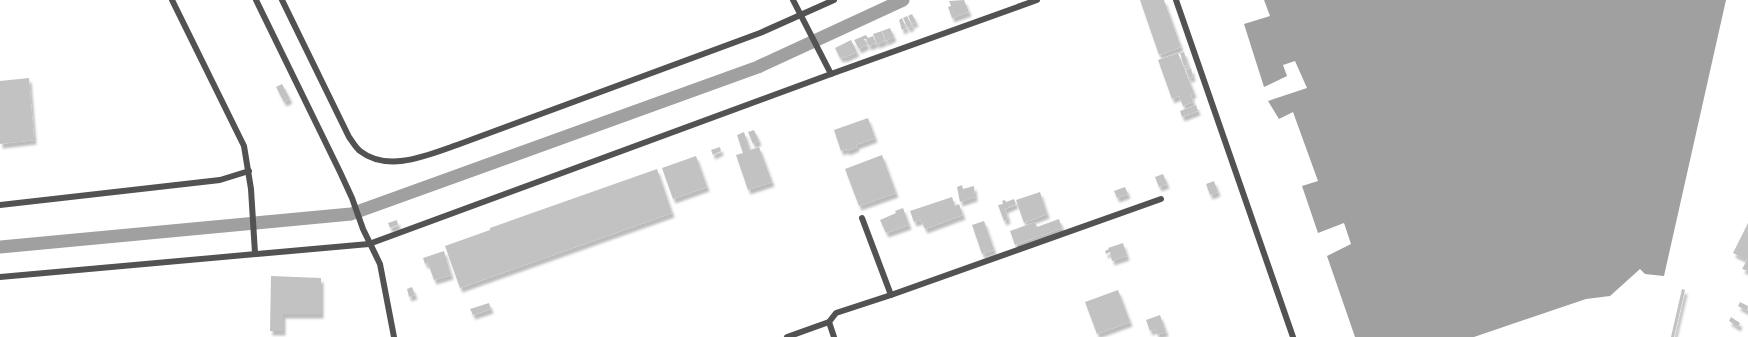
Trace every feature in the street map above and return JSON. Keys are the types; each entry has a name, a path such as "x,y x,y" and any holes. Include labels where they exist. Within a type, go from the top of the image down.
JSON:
{"lane":[{"path":"172,0 244,146 251,189 255,253"},
{"path":"256,0 352,198 369,244 380,264 394,337"},
{"path":"282,0 349,137 359,151 372,159 391,161 419,159 760,33 834,0"},
{"path":"793,0 830,72"},
{"path":"0,277 369,244 830,72 1037,0"},
{"path":"1176,0 1294,337"},
{"path":"0,205 220,180 249,171"},
{"path":"787,337 829,322 836,313 891,295 1161,199"},
{"path":"862,218 891,295"},
{"path":"829,322 834,337"}],"shaded area":[{"path":"1264,0 1726,0 1664,276 1645,274 1640,269 1610,296 1586,299 1474,337 1355,337 1327,256 1351,244 1344,223 1318,233 1302,186 1318,181 1293,112 1279,119 1268,101 1307,88 1295,61 1283,65 1287,76 1264,87 1244,24 1270,16"}],"building":[{"path":"964,0 969,12 952,18 948,7 951,6 949,1"},
{"path":"1140,0 1164,0 1181,47 1159,55"},
{"path":"912,14 916,22 912,24 908,16"},
{"path":"907,16 912,26 908,28 903,18"},
{"path":"902,18 906,28 902,30 899,20"},
{"path":"890,28 894,37 886,41 882,31"},
{"path":"882,31 885,41 877,44 873,34"},
{"path":"866,35 868,38 873,36 876,43 869,46 866,39 864,39 867,45 859,49 854,40"},
{"path":"851,40 857,52 844,58 840,58 835,48"},
{"path":"1184,52 1188,65 1184,66 1180,53"},
{"path":"1178,53 1194,93 1191,95 1193,102 1183,106 1179,96 1172,99 1158,60"},
{"path":"1191,68 1193,77 1189,78 1186,70"},
{"path":"29,78 34,140 0,144 0,81"},
{"path":"282,84 290,99 284,102 276,87"},
{"path":"1196,105 1198,111 1182,117 1180,111"},
{"path":"868,118 875,138 856,145 857,147 847,151 846,149 841,151 834,130"},
{"path":"754,130 759,141 753,144 748,132"},
{"path":"744,132 750,150 759,147 772,182 748,190 736,155 743,153 737,135"},
{"path":"720,147 721,151 713,155 711,150"},
{"path":"882,155 896,193 859,206 845,169"},
{"path":"696,156 707,187 673,199 662,168"},
{"path":"657,169 672,213 460,288 445,246 490,230 490,228"},
{"path":"1163,174 1167,184 1159,187 1155,177"},
{"path":"1214,181 1218,192 1210,195 1206,184"},
{"path":"962,185 963,189 974,186 975,197 960,202 957,187"},
{"path":"1125,187 1128,194 1117,198 1114,191"},
{"path":"1040,192 1047,214 1024,223 1016,200"},
{"path":"952,197 955,206 959,204 963,215 925,229 921,220 914,222 910,211"},
{"path":"1014,199 1016,204 1005,209 1008,219 1004,221 998,205 1003,204 1002,201 1005,200 1006,202"},
{"path":"903,208 909,225 886,233 880,220"},
{"path":"1059,219 1062,228 1015,245 1010,231 1035,222 1037,227"},
{"path":"397,220 398,225 390,228 388,223"},
{"path":"984,221 994,250 982,254 972,225"},
{"path":"1748,223 1748,271 1742,269 1747,260 1733,253"},
{"path":"1123,243 1127,256 1112,261 1110,252 1106,254 1105,251 1109,249 1108,248"},
{"path":"444,251 451,275 434,280 428,263 425,264 423,258"},
{"path":"271,276 321,278 321,314 283,314 283,331 270,331"},
{"path":"412,287 415,295 409,297 407,289"},
{"path":"1682,289 1685,290 1674,337 1671,337"},
{"path":"1118,290 1130,322 1097,334 1085,302"},
{"path":"1740,302 1748,306 1747,311 1738,306"},
{"path":"489,303 491,309 473,315 470,309"},
{"path":"1160,315 1166,332 1157,335 1155,329 1150,331 1146,320"},
{"path":"1731,317 1740,323 1738,327 1729,321"}],"waterway":[{"path":"0,247 351,214 758,67 903,0"}]}
